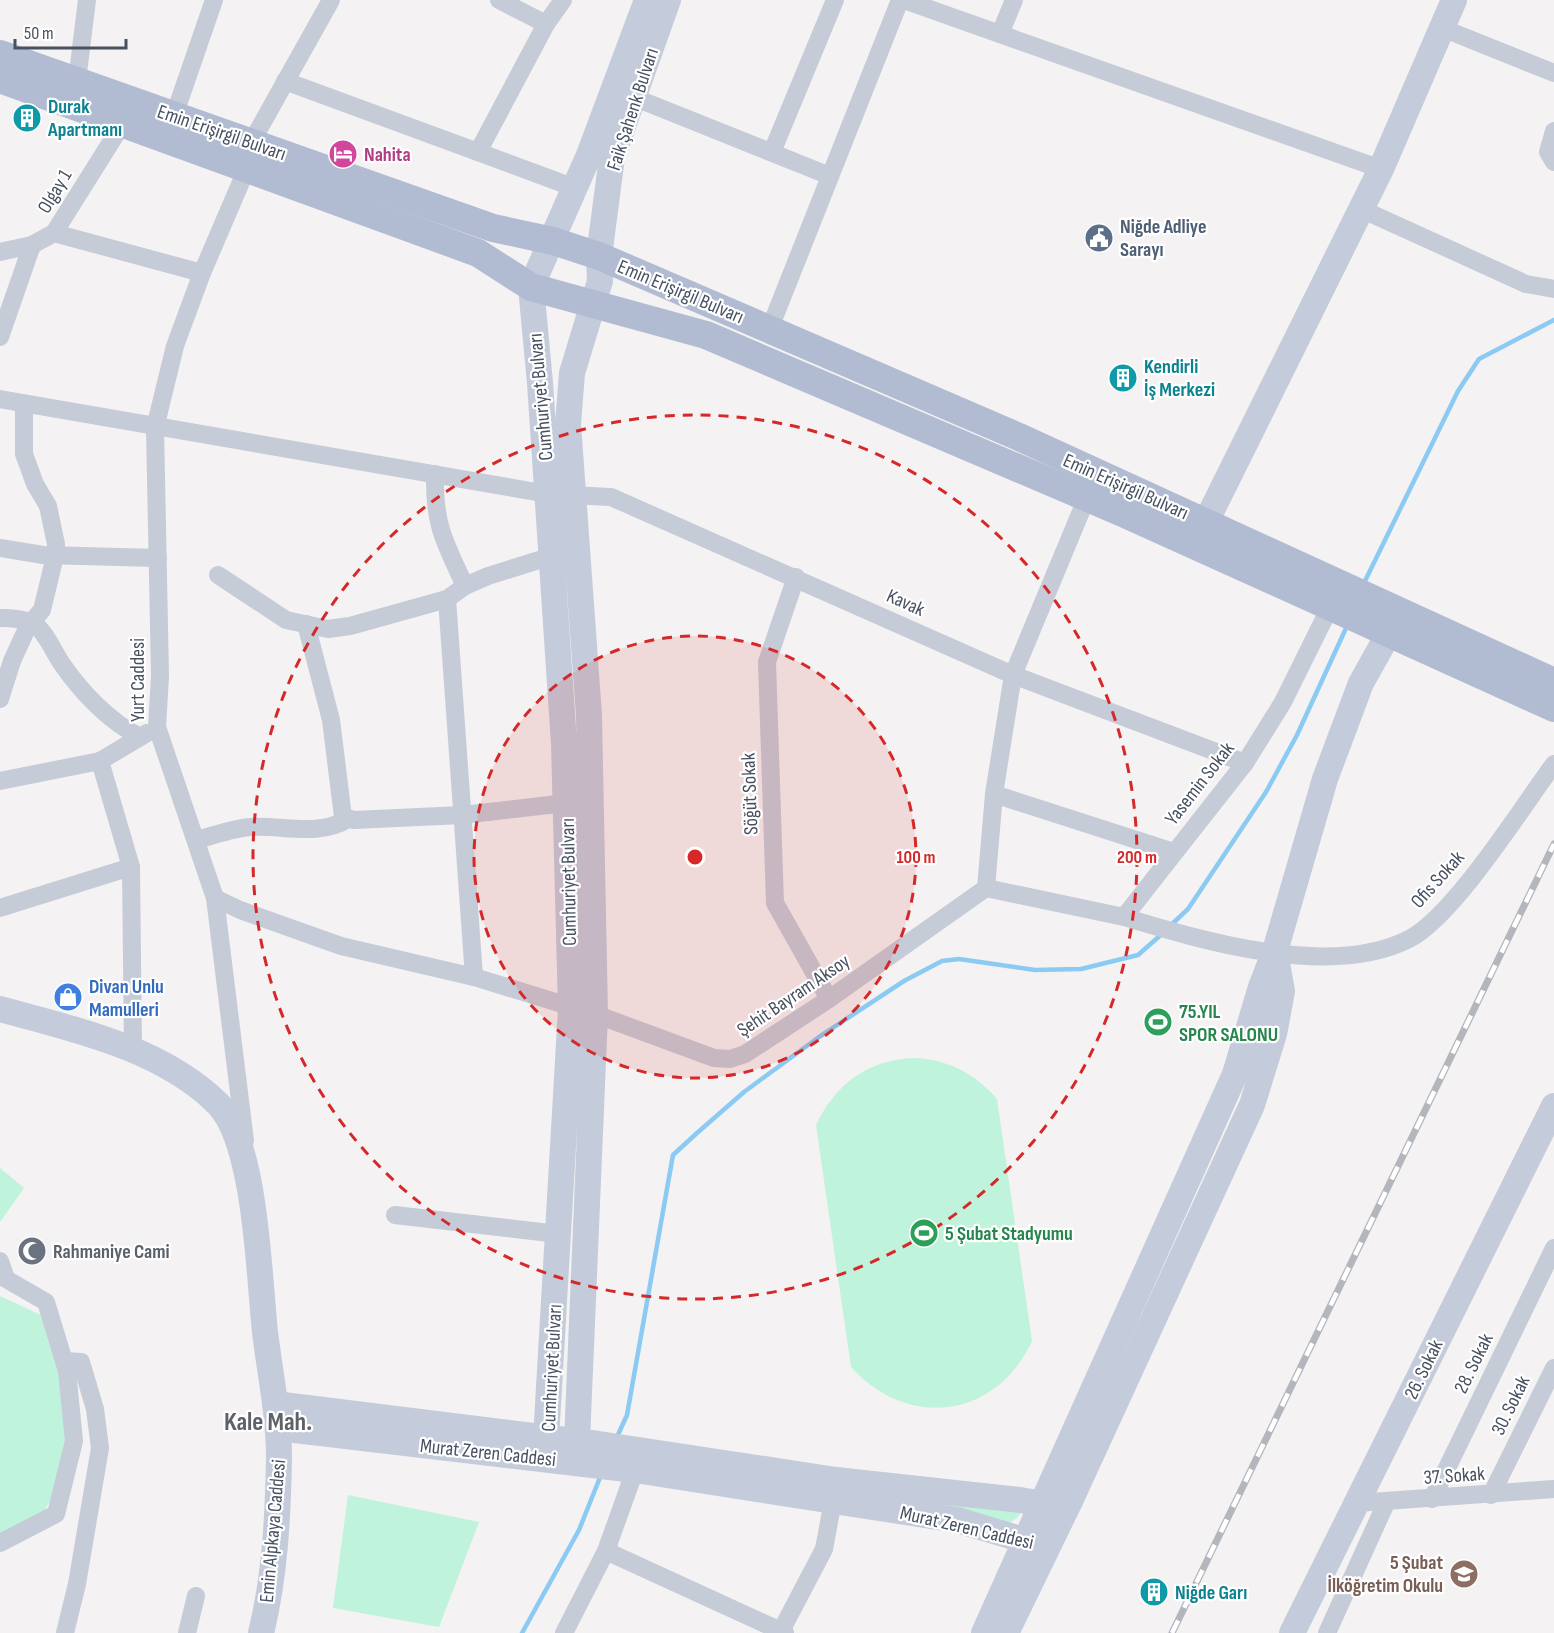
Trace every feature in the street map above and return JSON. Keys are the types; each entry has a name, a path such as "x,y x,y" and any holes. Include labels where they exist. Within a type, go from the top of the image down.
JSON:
{"main road":[{"name":"Faik Şahenk Bulvarı","path":"531,287 575,188 647,0"},
{"name":"Faik Şahenk Bulvarı","path":"592,304 600,281 599,256 612,157 668,0"},
{"path":"1206,522 1381,169 1454,0"},
{"name":"Emin Erişirgil Bulvarı","path":"0,54 174,116 249,155 478,253 531,287 706,335 1087,497 1335,596"},
{"name":"Emin Erişirgil Bulvarı","path":"0,79 123,123 249,155 493,228 553,241 599,256 770,328 1206,522 1335,596"},
{"name":"Cumhuriyet Bulvarı","path":"531,287 548,494 566,803 583,1012 558,1234 551,1449"},
{"name":"Cumhuriyet Bulvarı","path":"589,1450 583,1012 589,715 568,424 572,373 592,304"},
{"path":"1335,596 1389,633 1554,708"},
{"path":"1335,596 1554,682"},
{"path":"984,1633 1027,1542 1235,1074 1261,987 1275,951 1325,779 1361,683 1389,633"},
{"path":"1006,1633 1252,1105 1275,1034 1282,991 1275,951"},
{"path":"0,1010 90,1034 133,1050 180,1076 218,1104 234,1131 251,1200 277,1416"},
{"name":"26. Sokak","path":"1292,1633 1554,1106"},
{"name":"Murat Zeren Caddesi","path":"277,1416 551,1449 589,1450 628,1462 835,1490 1044,1504 1053,1513 1055,1531 1043,1544 1027,1542 957,1520 835,1490"},
{"name":"Emin Alpkaya Caddesi","path":"261,1633 276,1531 277,1416"}],"street":[{"path":"77,81 87,0"},
{"path":"174,116 214,0"},
{"name":"Yurt Caddesi","path":"251,1200 215,898 157,727 160,676 155,428 175,346 249,155 285,81 331,0"},
{"path":"499,0 546,24"},
{"path":"478,152 546,24 563,0"},
{"path":"772,152 835,0"},
{"path":"770,328 902,0 1381,169"},
{"path":"1000,34 1014,0"},
{"path":"1442,28 1554,73"},
{"path":"285,81 575,188"},
{"path":"633,97 830,176"},
{"name":"Olgay 1","path":"0,252 32,245 54,234 123,123"},
{"path":"1554,131 1548,152 1554,162"},
{"path":"1361,209 1526,284 1554,289"},
{"path":"54,234 202,273"},
{"path":"0,337 32,245"},
{"name":"Kavak","path":"0,399 155,428 548,494 611,497 1013,675 1245,763"},
{"path":"0,699 12,662 32,622 42,610 56,544 48,506 35,484 24,454 24,404"},
{"path":"435,474 434,504 440,533 465,586"},
{"path":"1087,497 1013,675 994,794 986,888 1124,917"},
{"path":"0,548 55,556 158,558"},
{"path":"218,575 286,620 328,629 350,626 447,599 465,586 522,563 552,556"},
{"name":"Söğüt Sokak","path":"796,577 767,662 775,903 829,999"},
{"name":"Yasemin Sokak","path":"1124,917 1245,763 1283,702 1335,596"},
{"path":"447,599 474,976"},
{"path":"0,618 32,622 38,627 63,667 87,695 107,714 140,737"},
{"path":"306,624 331,720 343,817 348,819"},
{"path":"0,781 100,761 157,727"},
{"path":"100,761 131,867 133,1050"},
{"name":"Ofis Sokak","path":"1124,917 1190,937 1333,958 1373,952 1410,939 1441,914 1484,861 1554,764"},
{"path":"994,794 1174,852"},
{"path":"196,840 249,827 320,828 336,826 348,819 462,815 566,803"},
{"path":"0,908 131,867"},
{"name":"Şehit Bayram Aksoy","path":"583,1012 714,1058 730,1059 745,1054 829,999 986,888"},
{"path":"215,898 240,910 341,946 474,976 583,1012"},
{"path":"395,1215 558,1234"},
{"name":"28. Sokak","path":"1432,1499 1554,1248"},
{"path":"0,1261 6,1279 46,1302 64,1361 74,1440 56,1514 0,1543"},
{"path":"64,1361 81,1362 95,1409 100,1448 77,1584 65,1633"},
{"name":"30. Sokak","path":"1491,1495 1554,1368"},
{"path":"564,1633 606,1551 628,1462"},
{"path":"606,1551 782,1632 824,1549 835,1490"},
{"name":"37. Sokak","path":"1357,1503 1386,1503 1554,1490"},
{"path":"1327,1633 1386,1503"},
{"path":"187,1633 196,1596"}],"green space":[{"name":"5 Şubat Stadyumu","path":"915,1058 950,1065 970,1075 997,1099 1032,1341 1016,1367 997,1387 974,1400 949,1407 924,1407 898,1400 874,1387 851,1367 816,1125 833,1097 855,1076 883,1063"},
{"path":"0,1168 24,1188 0,1222"},
{"path":"0,1296 41,1315 71,1408 68,1471 41,1516 0,1536"},
{"path":"856,1490 1021,1509 1019,1516 1010,1523"},
{"path":"348,1495 479,1522 439,1627 333,1608"}],"waterway":[{"path":"1363,585 1458,391 1479,359 1554,320"},
{"path":"1171,925 1188,909 1266,792 1297,735 1347,626"},
{"path":"616,1439 627,1415 673,1155 744,1092 819,1037 904,981 942,961 959,959 1035,970 1081,969 1138,955 1163,933"},
{"path":"522,1633 579,1530 601,1475"}],"railway":[{"path":"1172,1633 1554,844"}],"place":[{"name":"Durak Apartmanı","path":"27,118"},
{"name":"Nahita","path":"343,154"},
{"name":"Niğde Adliye Sarayı","path":"1099,238"},
{"name":"Kendirli İş Merkezi","path":"1123,378"},
{"name":"Divan Unlu Mamulleri","path":"68,997"},
{"name":"75.YIL SPOR SALONU","path":"1158,1022"},
{"name":"5 Şubat Stadyumu","path":"924,1233"},
{"name":"Rahmaniye Cami","path":"32,1251"},
{"name":"5 Şubat İlköğretim Okulu","path":"1464,1574"},
{"name":"Niğde Garı","path":"1154,1592"}],"district":[{"name":"Kale Mah.","path":"268,1421"}]}
